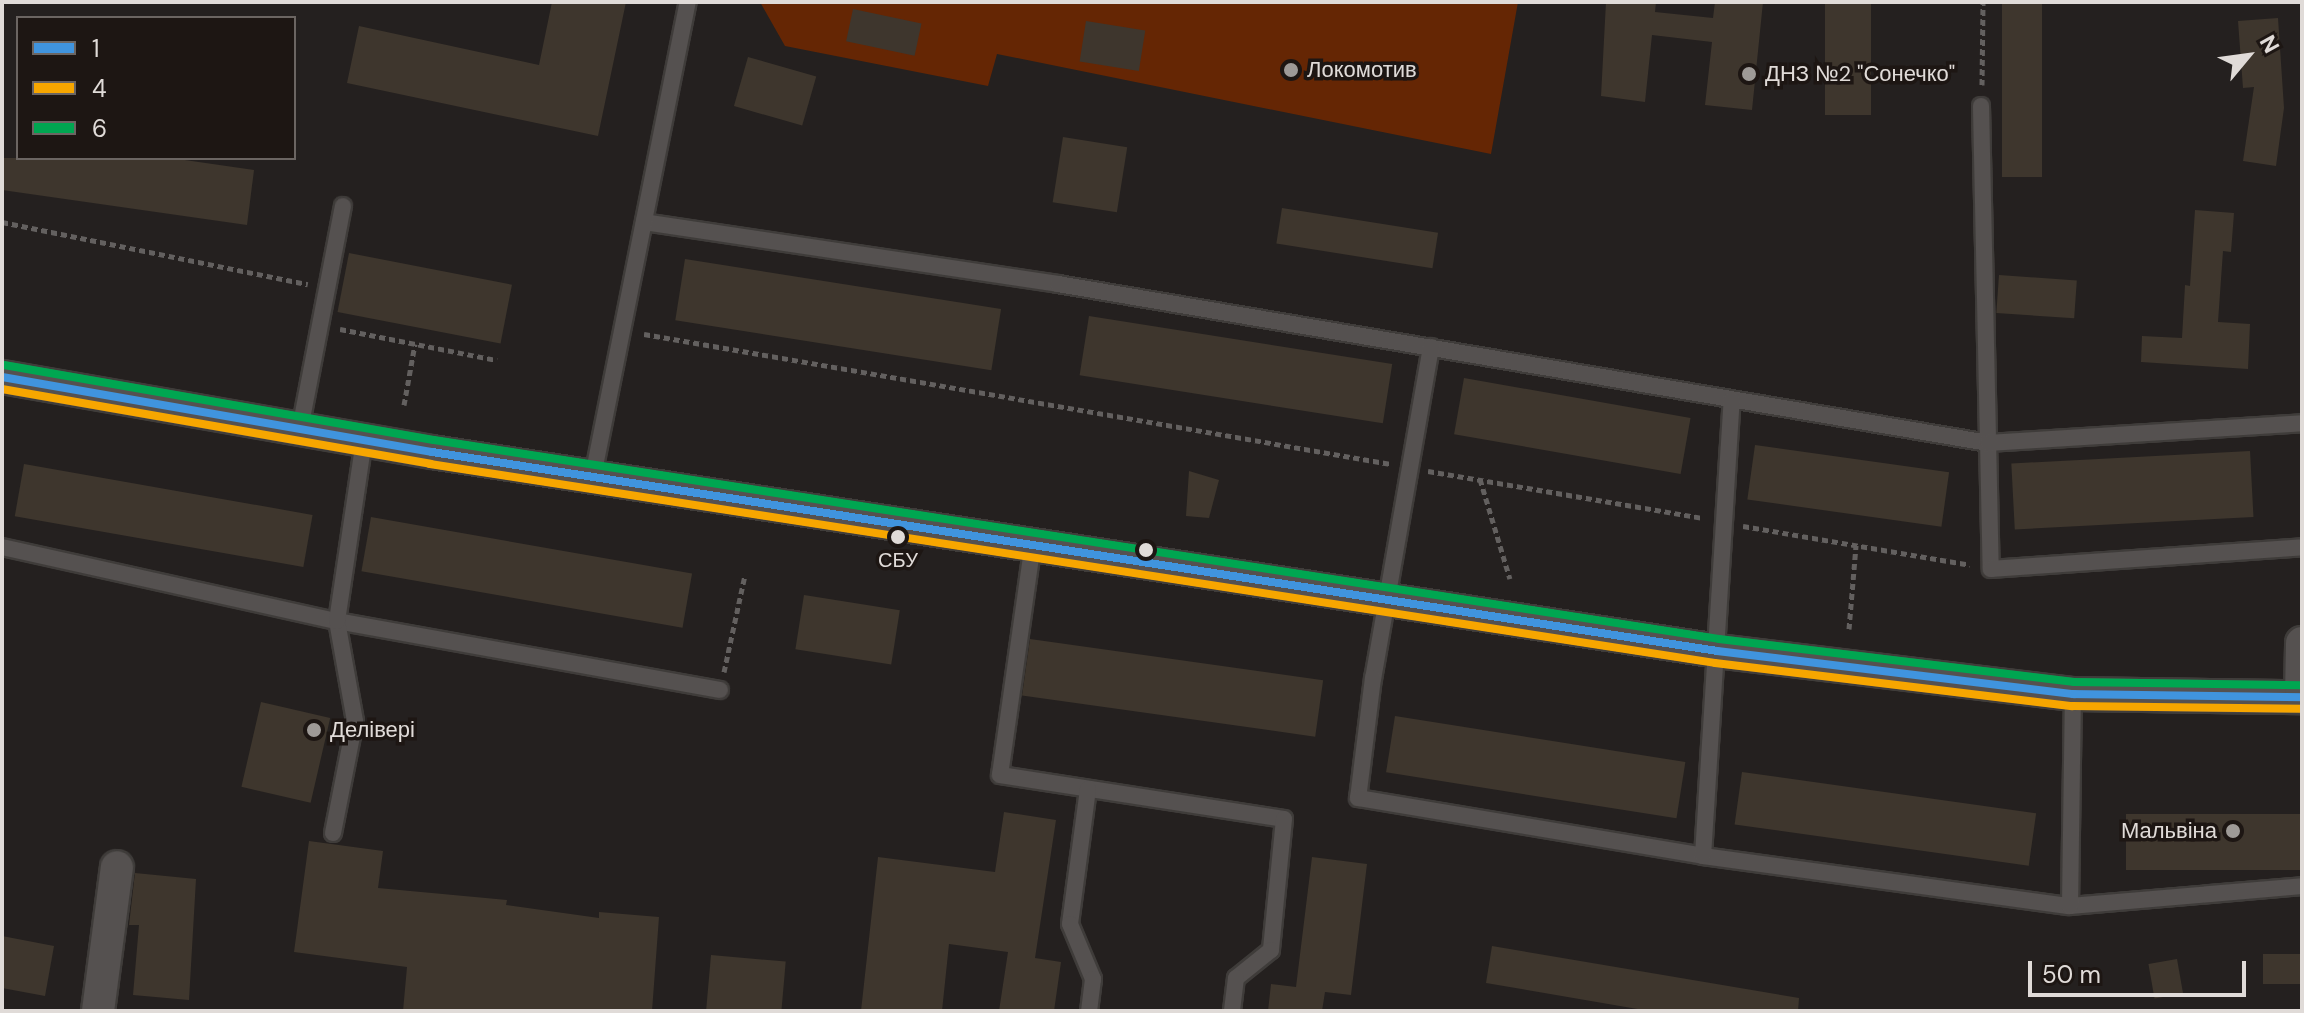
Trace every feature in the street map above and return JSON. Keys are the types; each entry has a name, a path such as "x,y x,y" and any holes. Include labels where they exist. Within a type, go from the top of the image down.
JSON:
{"street":[{"path":"2,377 364,440 1387,601 1717,651 2073,694 2301,697 2302,643"},
{"path":"98,1011 117,867"}],"lane":[{"path":"593,476 688,2"},
{"path":"1981,106 1991,569 2302,547"},
{"path":"300,429 343,206"},
{"path":"644,222 1058,284 1988,443 2302,423"},
{"path":"1431,347 1387,601 1358,798 1703,856 2070,906 2302,886"},
{"path":"1703,856 1732,400"},
{"path":"333,833 355,721 337,621 364,440"},
{"path":"1033,543 1000,775 1284,819 1271,950 1236,978 1232,1011"},
{"path":"2,547 337,621 720,690"},
{"path":"2070,906 2073,694"},
{"path":"1088,789 1070,924 1093,979 1089,1011"}],"path":[{"path":"1981,106 1983,2"},
{"path":"2,222 329,288"},
{"path":"319,325 497,360"},
{"path":"622,331 1991,569"},
{"path":"404,405 415,344"},
{"path":"1480,479 1510,579"},
{"path":"1849,629 1856,545"},
{"path":"720,690 745,575"}],"shaded area":[{"name":"Локомотив","path":"760,2 1518,2 1491,154 997,54 988,86 785,46"}],"building":[{"path":"552,2 626,2 598,136 347,83 359,26 539,65"},
{"path":"1606,2 1656,2 1655,12 1713,18 1715,2 1763,2 1752,110 1705,105 1712,42 1652,35 1645,102 1601,96"},
{"path":"1825,2 1871,2 1871,115 1825,115"},
{"path":"2002,2 2042,2 2042,177 2002,177"},
{"path":"853,9 921,24 915,56 846,41"},
{"path":"2278,18 2284,108 2276,166 2243,161 2254,87 2243,88 2238,21"},
{"path":"1086,21 1145,30 1139,71 1080,61"},
{"path":"748,57 816,77 802,126 734,106"},
{"path":"1063,137 1127,147 1117,212 1053,202"},
{"path":"2,158 185,160 254,170 247,225 2,190"},
{"path":"1282,208 1438,233 1432,268 1276,244"},
{"path":"2195,210 2234,213 2231,252 2223,251 2218,322 2250,324 2248,369 2141,362 2142,336 2182,338 2185,285 2190,286"},
{"path":"349,253 512,285 501,344 338,312"},
{"path":"685,259 1001,309 991,370 675,320"},
{"path":"1999,275 2077,280 2074,318 1996,313"},
{"path":"1089,316 1392,364 1383,423 1080,375"},
{"path":"1464,378 1691,418 1681,474 1454,434"},
{"path":"1755,445 1949,472 1941,527 1747,499"},
{"path":"2250,451 2253,517 2015,529 2011,464"},
{"path":"24,464 313,515 303,567 15,516"},
{"path":"1189,471 1219,480 1209,518 1186,516"},
{"path":"371,517 692,574 682,628 361,571"},
{"path":"804,595 900,610 891,664 795,649"},
{"path":"1030,639 1323,680 1315,737 1022,695"},
{"path":"261,702 330,718 311,803 241,787"},
{"path":"1395,716 1685,762 1676,818 1386,772"},
{"path":"1742,772 2036,813 2029,866 1735,824"},
{"path":"1004,812 1056,820 1035,958 1061,962 1054,1011 999,1011 1008,952 949,944 942,1011 861,1011 878,857 995,872"},
{"path":"2126,814 2302,814 2302,870 2126,870"},
{"path":"309,841 383,851 378,888 507,900 506,905 599,918 599,912 659,917 652,1011 403,1011 407,967 294,952"},
{"path":"1312,857 1367,864 1351,995 1325,992 1322,1011 1268,1011 1271,984 1296,987"},
{"path":"135,873 196,879 189,1000 133,995 139,925 129,925"},
{"path":"2,936 54,946 45,996 2,988"},
{"path":"1492,946 1799,998 1798,1011 1649,1011 1486,983"},
{"path":"2263,954 2302,954 2302,984 2263,984"},
{"path":"711,955 786,962 781,1011 706,1011"},
{"path":"2177,959 2183,993 2155,999 2148,964"}],"transit line":[{"name":"6","path":"4,365 434,440 1719,639 2074,682 2302,685"},
{"name":"1","path":"2,377 432,452 1717,651 2073,694 2302,697"},
{"name":"4","path":"2,389 430,464 1715,663 2072,706 2302,709"}],"place":[{"name":"Локомотив","path":"1291,70"},
{"name":"ДНЗ №2 \"Сонечко\"","path":"1749,74"},
{"name":"СБУ","path":"898,537"},
{"name":"Делівері","path":"314,730"},
{"name":"Мальвіна","path":"2233,831"}]}
